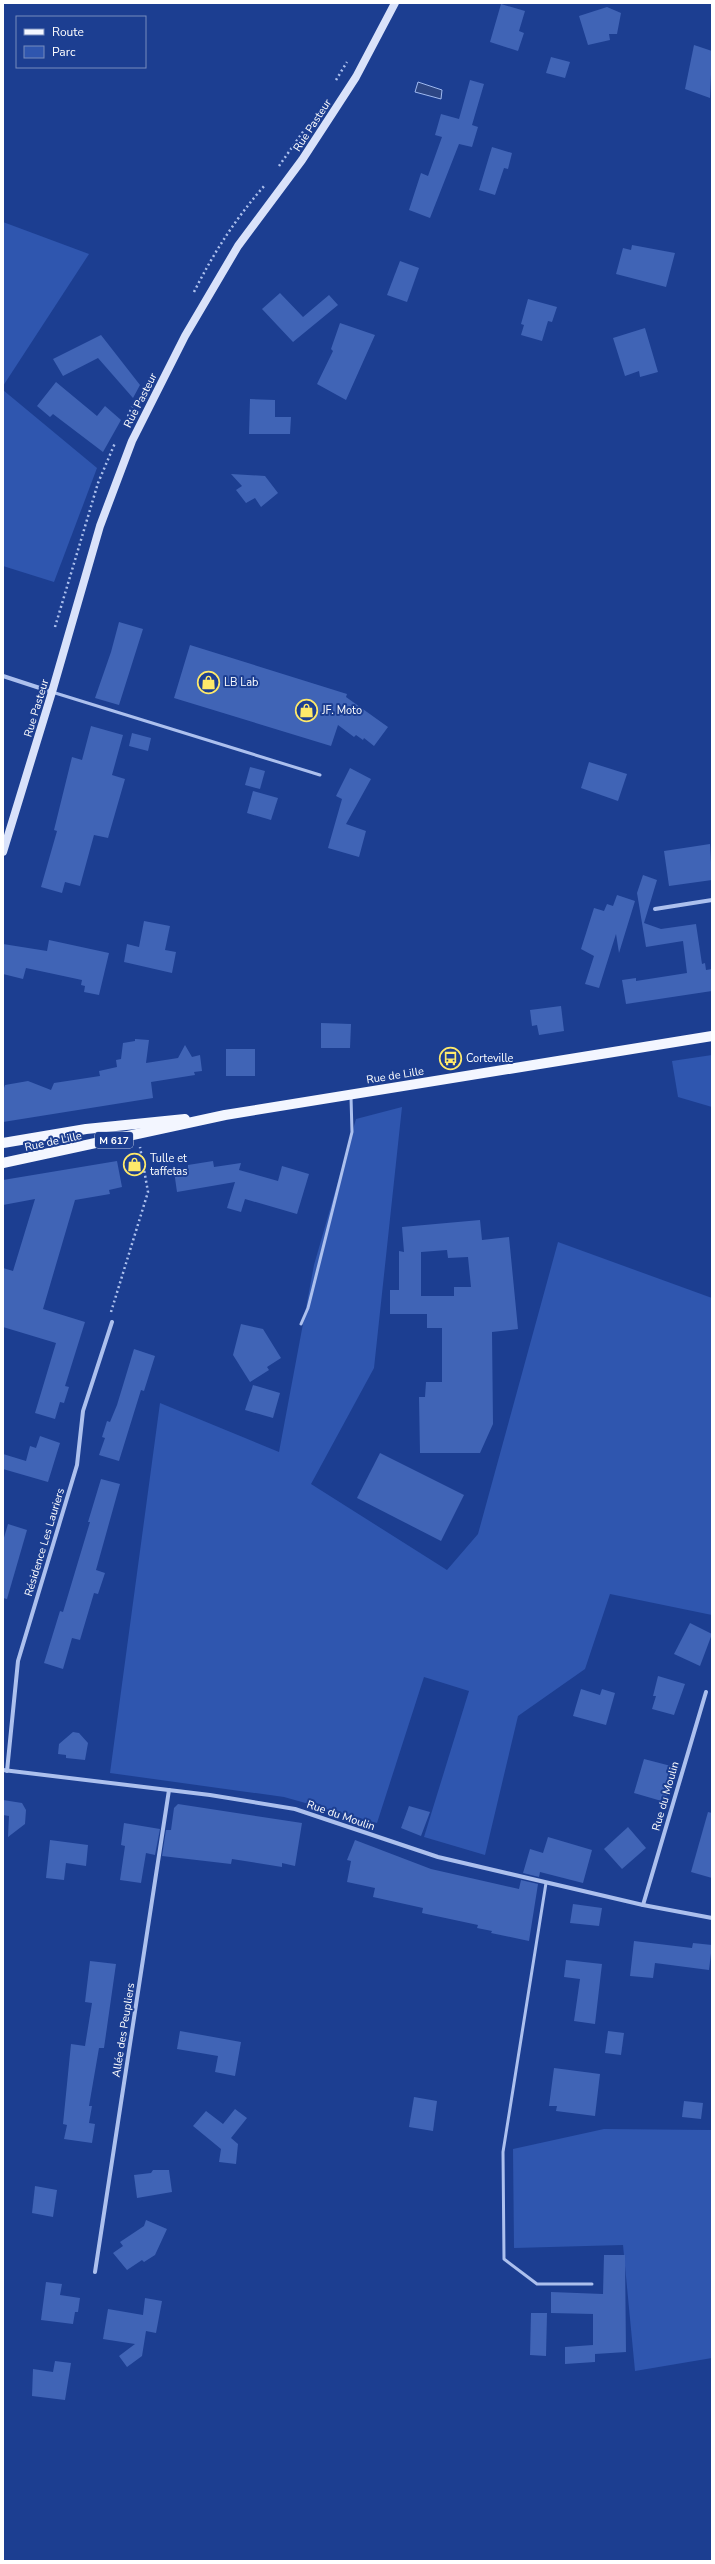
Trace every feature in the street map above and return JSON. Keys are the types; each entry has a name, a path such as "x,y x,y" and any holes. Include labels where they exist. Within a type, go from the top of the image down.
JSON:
{"main road":[{"name":"Rue Pasteur","path":"3,852 108,501 132,441 185,336 238,246 302,160 332,114 360,70 395,3"},
{"name":"Rue de Lille","path":"3,1143 86,1128 225,1115 712,1036"},
{"name":"Rue de Lille","path":"3,1164 225,1115"}],"street":[{"path":"3,676 52,692"},
{"path":"655,909 712,900"},
{"name":"Résidence Les Lauriers","path":"5,1771 18,1661 77,1465 83,1411 112,1322"},
{"name":"Rue du Moulin","path":"642,1905 706,1692"},
{"name":"Rue du Moulin","path":"5,1771 169,1790 312,1813 438,1857 642,1905 712,1918"},
{"name":"Allée des Peupliers","path":"95,2272 169,1790"}],"lane":[{"path":"52,692 320,775"},
{"path":"301,1324 308,1308 352,1132 351,1095"},
{"path":"546,1883 503,2152 504,2259 537,2284 592,2284"}],"path":[{"path":"112,1322 111,1310 149,1186 138,1135"}],"green space":[{"path":"3,222 89,254 3,386"},
{"path":"3,390 97,468 54,582 3,566"},
{"path":"712,1055 712,1107 678,1097 672,1061"},
{"path":"402,1107 374,1368 311,1484 447,1570 478,1534 558,1242 712,1298 712,1615 610,1594 585,1669 518,1716 485,1855 424,1837 469,1691 424,1677 377,1823 284,1797 110,1773 160,1403 279,1452 314,1265 356,1119"},
{"path":"604,2129 712,2130 712,2358 635,2371 623,2245 514,2248 513,2149"}],"shaded area":[{"path":"418,82 442,90 441,99 415,92"}],"building":[{"path":"501,4 525,11 519,31 524,33 518,51 490,42"},
{"path":"607,7 621,13 617,34 609,34 610,40 588,45 579,16"},
{"path":"694,45 712,51 710,98 685,89"},
{"path":"551,57 570,62 565,78 546,73"},
{"path":"470,80 484,84 472,125 478,127 472,147 459,144 430,218 409,210 421,173 428,176 442,137 435,135 441,114 459,119"},
{"path":"492,147 512,153 508,169 504,168 495,195 479,190"},
{"path":"632,245 675,253 666,287 616,274 623,248 631,250"},
{"path":"400,261 419,268 407,302 387,295"},
{"path":"280,293 303,317 329,295 338,305 293,342 262,309"},
{"path":"528,299 557,307 552,322 548,321 542,341 521,335 524,325 521,324"},
{"path":"340,323 375,335 346,400 317,384 333,351 331,349"},
{"path":"645,328 658,372 640,377 639,371 625,376 613,338"},
{"path":"101,335 140,385 133,398 98,358 63,376 53,359"},
{"path":"56,382 97,416 105,406 121,420 103,452 53,414 50,417 37,406"},
{"path":"250,399 275,400 275,417 291,417 290,434 249,434"},
{"path":"231,474 265,476 278,493 261,507 255,498 246,503 236,490 242,486"},
{"path":"119,622 143,629 119,705 95,698 111,652"},
{"path":"190,645 347,694 346,697 388,727 374,746 364,738 363,740 356,735 354,737 338,725 331,746 174,698"},
{"path":"91,726 123,735 112,775 125,779 108,838 94,835 80,886 65,882 62,893 41,887 57,831 54,830 72,757 82,760"},
{"path":"132,733 151,738 148,751 129,746"},
{"path":"589,762 627,774 618,801 581,788"},
{"path":"250,767 265,771 260,789 245,785"},
{"path":"350,768 371,779 346,824 366,831 359,857 328,848 342,799 336,796"},
{"path":"253,791 278,798 271,820 247,813"},
{"path":"710,844 712,880 669,886 664,851"},
{"path":"643,875 657,880 644,923 661,929 696,924 702,964 705,963 706,970 712,969 712,991 626,1004 622,980 636,978 636,981 687,973 683,941 646,947 637,893"},
{"path":"617,895 635,901 619,953 616,934 599,988 585,984 594,956 581,949 594,908 604,911 607,904 613,906"},
{"path":"144,921 170,926 165,950 176,952 172,973 124,962 127,944 139,947"},
{"path":"49,940 109,953 99,995 84,992 85,986 81,985 82,980 26,968 23,979 3,974 3,944 47,951"},
{"path":"561,1006 564,1031 539,1035 537,1025 532,1026 530,1010"},
{"path":"321,1023 351,1024 350,1048 321,1048"},
{"path":"135,1039 149,1040 146,1063 178,1058 185,1045 192,1057 200,1055 202,1071 194,1072 195,1075 151,1082 153,1098 3,1122 3,1091 5,1085 28,1081 51,1090 54,1083 100,1076 99,1071 117,1067 116,1060 121,1059 123,1043 135,1041"},
{"path":"226,1049 255,1049 255,1076 226,1076"},
{"path":"117,1161 122,1187 109,1190 110,1194 75,1200 43,1309 85,1322 65,1386 69,1387 64,1403 60,1402 55,1419 35,1413 56,1343 3,1327 3,1268 13,1271 35,1199 3,1205 3,1180"},
{"path":"213,1161 214,1167 241,1163 239,1170 278,1181 282,1166 309,1174 297,1214 245,1199 241,1212 227,1208 235,1182 177,1192 174,1171 188,1168 188,1165"},
{"path":"480,1220 482,1240 509,1237 518,1329 492,1332 493,1424 480,1453 420,1453 419,1397 425,1397 426,1382 442,1382 442,1328 427,1328 427,1314 390,1314 390,1290 399,1290 399,1251 404,1252 402,1227","holes":["447,1250 448,1258 468,1257 471,1287 454,1287 454,1296 421,1296 421,1252"]},
{"path":"241,1324 263,1329 281,1358 267,1367 269,1370 250,1382 233,1355"},
{"path":"134,1349 155,1356 144,1391 141,1390 119,1461 99,1455 105,1438 102,1437 107,1421 110,1422 117,1405"},
{"path":"253,1385 280,1393 273,1418 245,1410"},
{"path":"40,1436 60,1443 48,1482 3,1469 3,1454 26,1461 30,1446 36,1448"},
{"path":"380,1453 464,1495 441,1541 357,1498"},
{"path":"101,1479 120,1484 96,1570 105,1573 98,1594 94,1593 80,1640 72,1638 63,1669 44,1663 60,1611 63,1612 90,1522 88,1522"},
{"path":"8,1524 27,1530 7,1599 3,1598 3,1541"},
{"path":"690,1623 712,1634 700,1666 674,1654"},
{"path":"658,1676 685,1684 674,1715 652,1709 656,1696 653,1696"},
{"path":"581,1689 600,1695 602,1689 615,1693 606,1725 573,1716"},
{"path":"73,1732 79,1733 88,1743 85,1760 66,1758 66,1755 58,1754 59,1744"},
{"path":"644,1759 671,1766 666,1784 670,1786 665,1802 634,1793"},
{"path":"3,1800 22,1803 26,1810 25,1824 8,1837 9,1816 3,1815"},
{"path":"178,1804 302,1823 295,1866 282,1863 282,1867 232,1859 231,1864 162,1856 166,1830 171,1830 174,1808"},
{"path":"409,1806 430,1812 421,1836 401,1828"},
{"path":"708,1812 712,1813 712,1878 691,1872"},
{"path":"124,1823 160,1829 155,1855 146,1853 141,1883 120,1880 125,1846 121,1845"},
{"path":"628,1827 646,1848 622,1869 604,1849"},
{"path":"548,1837 592,1850 583,1883 540,1872 539,1877 523,1873 530,1849 543,1853"},
{"path":"50,1840 88,1845 86,1866 66,1863 64,1880 46,1878"},
{"path":"355,1840 431,1869 519,1889 521,1880 538,1884 529,1941 491,1933 492,1931 477,1928 478,1925 422,1913 423,1908 373,1897 375,1888 347,1882 351,1861 347,1860"},
{"path":"573,1904 602,1908 599,1926 570,1923"},
{"path":"634,1941 692,1948 693,1943 712,1945 709,1970 655,1963 653,1978 630,1976"},
{"path":"566,1960 602,1964 595,2024 574,2021 580,1979 564,1977"},
{"path":"90,1961 116,1964 104,2048 99,2048 89,2106 92,2106 89,2123 95,2124 92,2143 64,2139 67,2125 63,2124 71,2044 85,2046 92,2003 85,2002"},
{"path":"180,2031 241,2042 235,2076 215,2072 218,2056 177,2049"},
{"path":"608,2031 624,2033 621,2055 605,2053"},
{"path":"554,2068 600,2074 595,2116 556,2111 557,2106 549,2106"},
{"path":"414,2097 437,2101 433,2131 409,2127"},
{"path":"684,2101 703,2103 701,2119 682,2117"},
{"path":"235,2109 247,2118 231,2138 238,2144 236,2164 219,2162 221,2149 193,2126 206,2111 223,2124"},
{"path":"153,2170 169,2170 172,2192 137,2198 134,2175 151,2173"},
{"path":"35,2186 57,2190 53,2217 32,2213"},
{"path":"146,2220 167,2229 155,2255 144,2262 142,2260 127,2270 113,2253 123,2246 120,2242 144,2226"},
{"path":"604,2255 625,2255 626,2352 595,2354 595,2362 565,2364 565,2347 593,2345 593,2314 551,2313 551,2292 603,2294"},
{"path":"46,2282 62,2284 60,2295 80,2298 78,2312 75,2312 73,2324 41,2320"},
{"path":"145,2298 162,2301 156,2333 146,2331 142,2356 127,2367 119,2356 135,2344 103,2339 108,2309 143,2315"},
{"path":"531,2313 547,2313 546,2356 530,2355"},
{"path":"55,2361 71,2363 65,2400 32,2396 33,2369 53,2372"}],"place":[{"name":"LB Lab","path":"209,682"},
{"name":"JF. Moto","path":"307,710"},
{"name":"Corteville","path":"451,1058"},
{"name":"Tulle et taffetas","path":"135,1164"}]}
